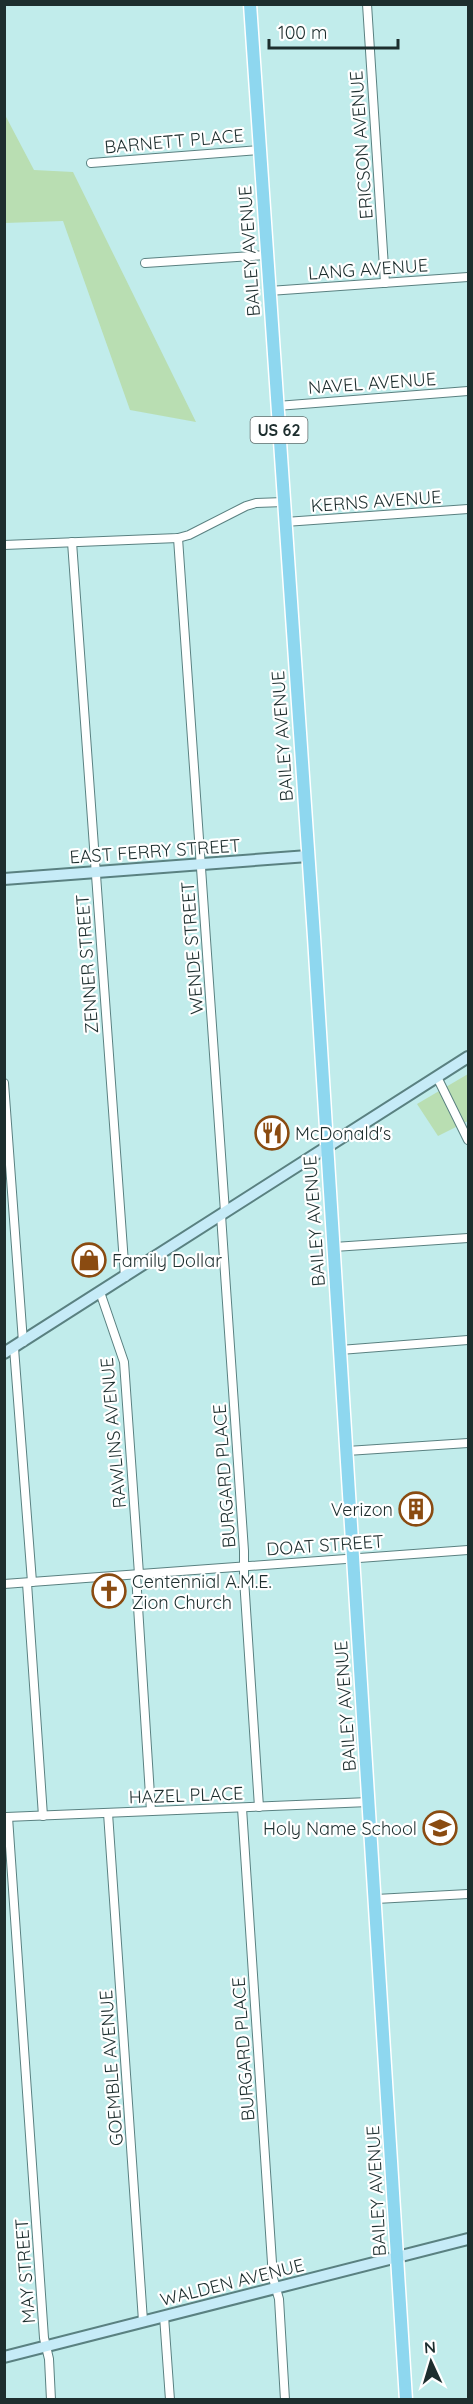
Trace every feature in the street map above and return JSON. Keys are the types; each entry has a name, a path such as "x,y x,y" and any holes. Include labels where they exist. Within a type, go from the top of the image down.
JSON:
{"main road":[{"name":"BAILEY AVENUE","path":"250,4 334,1247 406,2400"},
{"name":"EAST FERRY STREET","path":"4,879 308,856"},
{"path":"14,1348 468,1057"},
{"name":"WALDEN AVENUE","path":"4,2357 468,2239"}],"street":[{"name":"ERICSON AVENUE","path":"367,4 385,283"},
{"name":"BARNETT PLACE","path":"91,163 260,150"},
{"path":"145,263 267,255"},
{"name":"LANG AVENUE","path":"269,291 468,277"},
{"name":"NAVEL AVENUE","path":"277,406 468,391"},
{"path":"4,545 178,538 189,535 246,506 256,503 284,502"},
{"name":"KERNS AVENUE","path":"285,522 468,509"},
{"name":"WENDE STREET","path":"178,538 223,1214"},
{"name":"ZENNER STREET","path":"72,542 125,1277"},
{"path":"437,1077 468,1140"},
{"path":"4,1083 14,1348 42,1816"},
{"name":"BURGARD PLACE","path":"223,1214 259,1807"},
{"path":"334,1247 468,1238"},
{"name":"RAWLINS AVENUE","path":"100,1292 124,1362 138,1574"},
{"path":"340,1350 468,1340"},
{"path":"347,1451 468,1443"},
{"name":"DOAT STREET","path":"4,1584 468,1550"},
{"path":"138,1574 151,1811"},
{"name":"HAZEL PLACE","path":"6,1817 369,1802"},
{"name":"BURGARD PLACE","path":"242,1808 273,2278 279,2299 285,2400"},
{"name":"GOEMBLE AVENUE","path":"108,1813 143,2321"},
{"name":"MAY STREET","path":"6,1817 51,2400"},
{"path":"376,1899 468,1893"},
{"path":"164,2316 170,2400"}],"green space":[{"path":"4,113 34,170 73,172 196,422 130,410 63,221 5,223"},
{"path":"468,1074 468,1121 438,1136 417,1104"}],"place":[{"name":"McDonald's","path":"272,1133"},
{"name":"Family Dollar","path":"89,1260"},
{"name":"Verizon","path":"416,1509"},
{"name":"Centennial A.M.E. Zion Church","path":"109,1591"},
{"name":"Holy Name School","path":"440,1828"}]}
